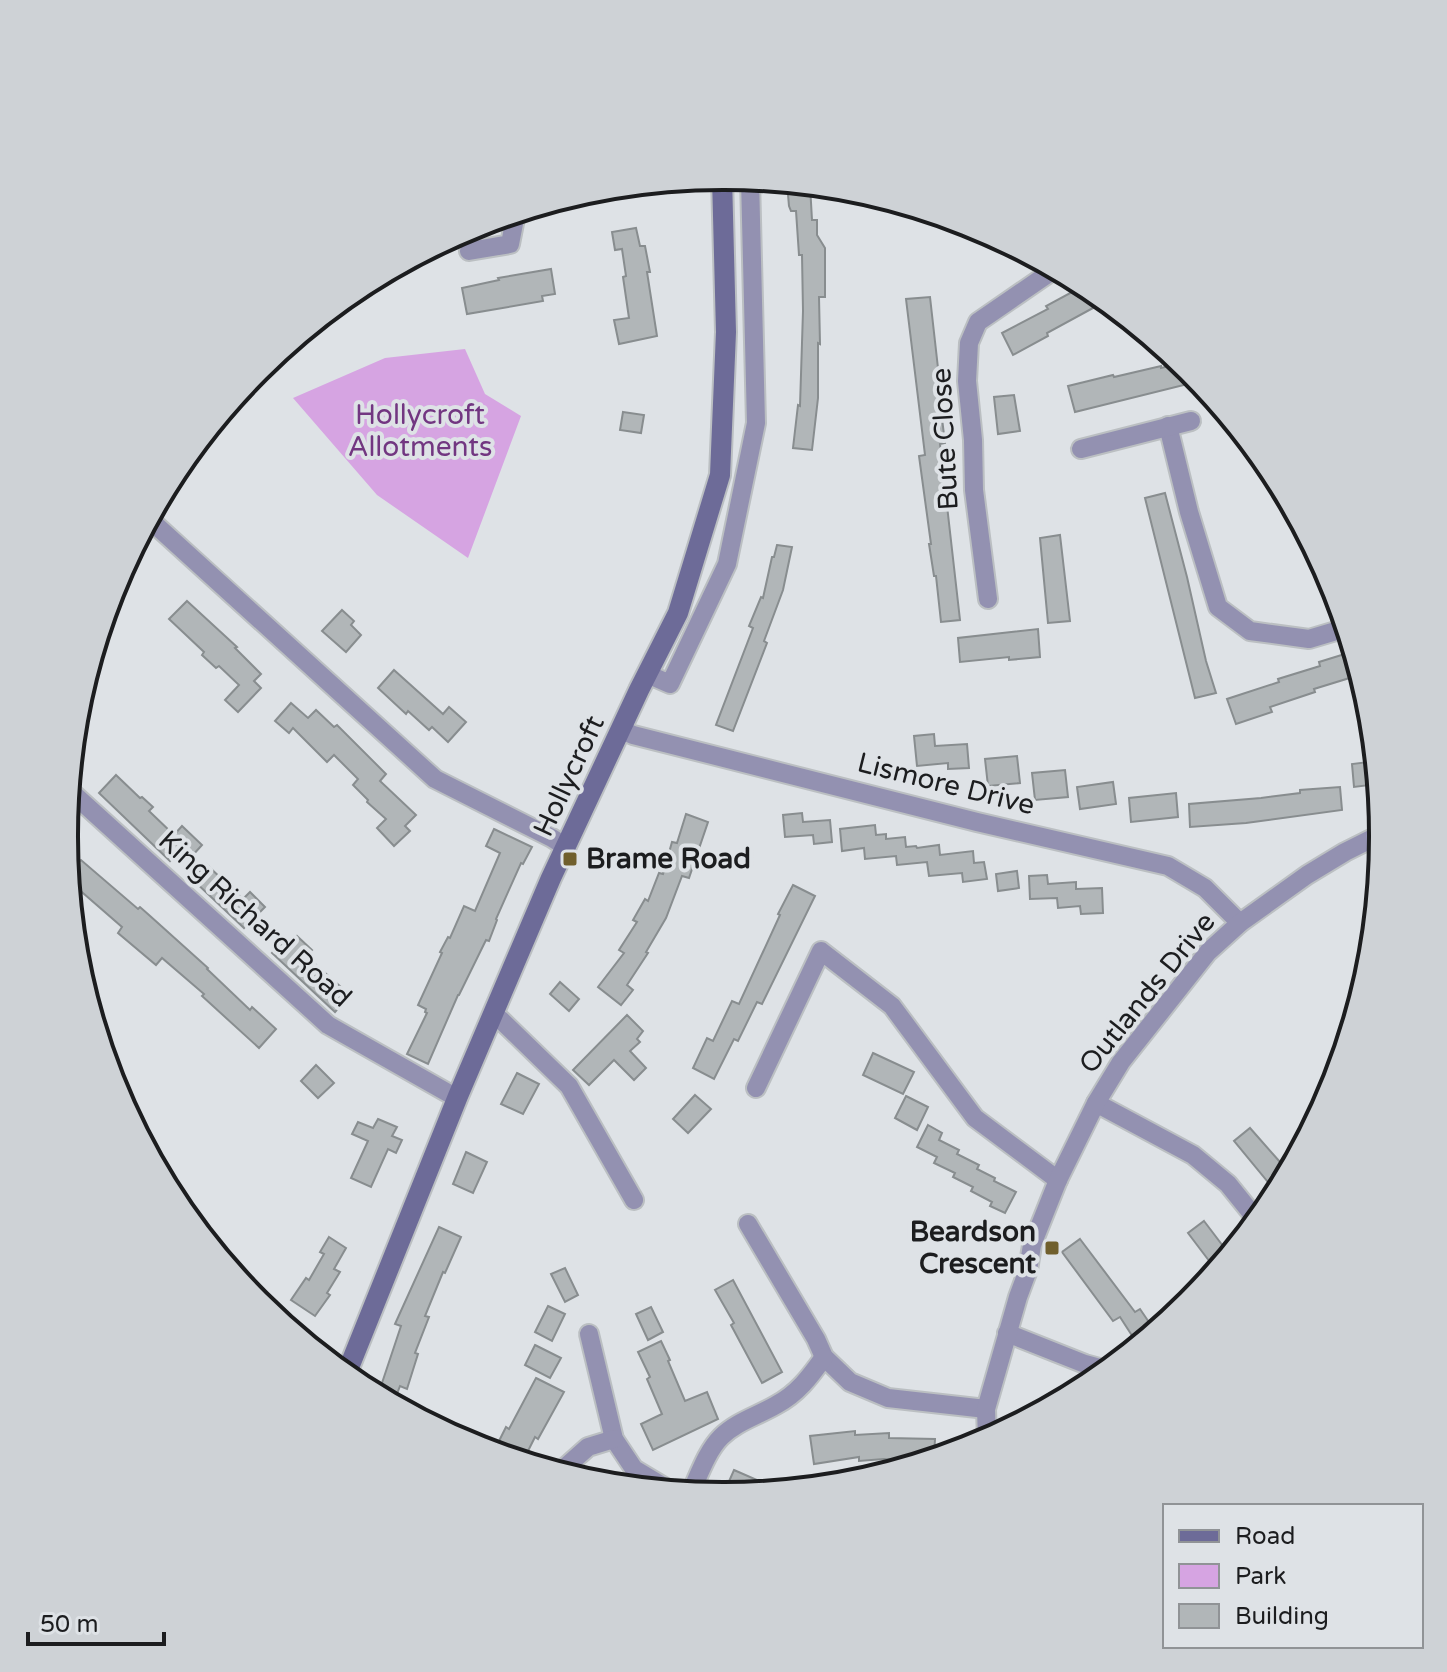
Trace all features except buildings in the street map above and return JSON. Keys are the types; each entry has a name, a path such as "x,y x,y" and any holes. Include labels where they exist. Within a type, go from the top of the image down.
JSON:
{"street":[{"name":"Hollycroft","path":"351,1363 458,1096 566,847 678,613 720,475 726,332 722,190"},
{"path":"647,674 670,684 727,564 756,423 750,191"},
{"path":"469,251 510,244 513,226"},
{"name":"Bute Close","path":"988,599 974,490 967,381 969,343 978,322 1045,276"},
{"path":"1081,449 1191,421"},
{"path":"1168,426 1189,512 1218,607 1250,631 1309,639 1336,631"},
{"path":"157,526 435,779 566,847"},
{"name":"Lismore Drive","path":"622,730 981,823 1168,866 1205,888 1240,923"},
{"name":"King Richard Road","path":"79,799 328,1025 458,1096"},
{"name":"Outlands Drive","path":"987,1425 986,1409 1028,1270 1032,1245 1058,1180 1096,1103 1121,1062 1208,952 1240,923 1307,875 1369,840"},
{"path":"756,1088 821,951 892,1006 975,1118 1058,1180"},
{"path":"492,1017 501,1020 569,1086 634,1200"},
{"path":"1096,1103 1193,1155 1228,1184 1249,1210"},
{"path":"748,1224 824,1357 850,1382 888,1398 986,1409"},
{"path":"1007,1333 1092,1366"},
{"path":"589,1334 614,1439 634,1469 647,1477"},
{"path":"696,1481 720,1438 795,1392 824,1357"},
{"path":"570,1463 588,1447 614,1439"}],"green space":[{"name":"Hollycroft Allotments","path":"465,349 485,394 521,416 468,558 377,495 293,398 385,358"}],"place":[{"name":"Brame Road","path":"570,859"},
{"name":"Beardson Crescent","path":"1052,1248"}]}
